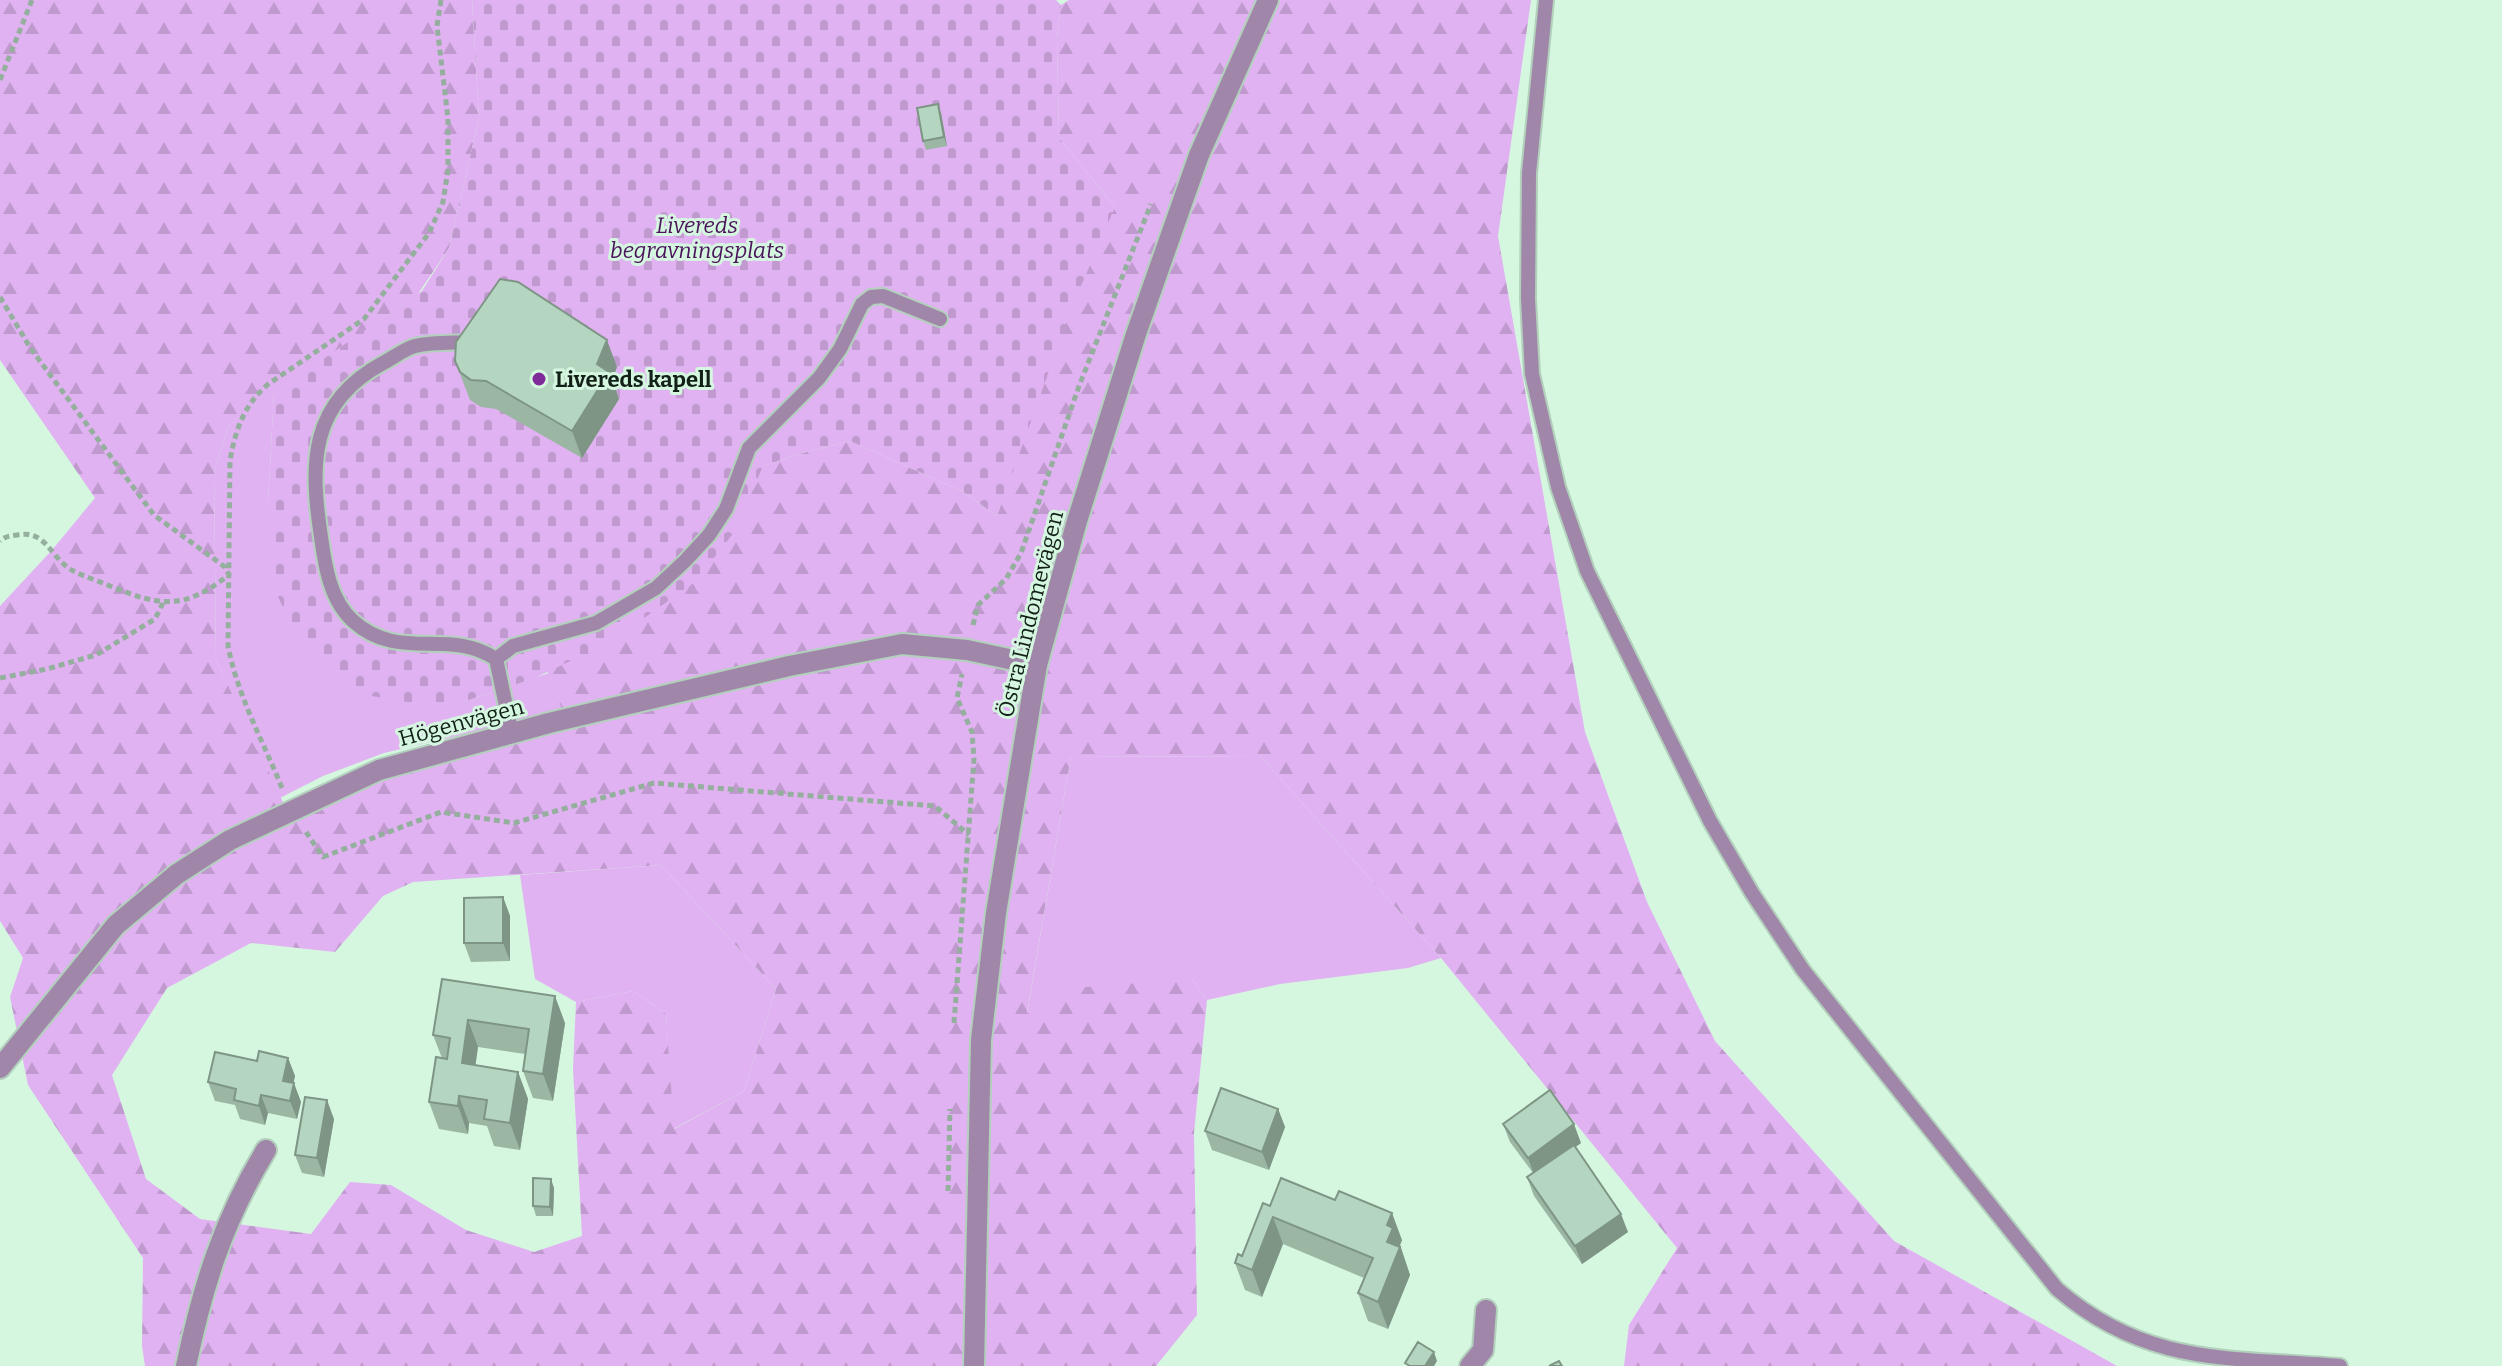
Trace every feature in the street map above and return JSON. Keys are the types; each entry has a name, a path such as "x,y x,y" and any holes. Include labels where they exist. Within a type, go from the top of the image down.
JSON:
{"street":[{"name":"Östra Lindomevägen","path":"974,1366 981,1040 996,913 1037,665 1077,521 1146,304 1199,155 1268,0"},
{"name":"Högenvägen","path":"0,1068 116,925 177,874 230,840 379,770 549,723 789,666 902,644 967,650 1037,665"},
{"path":"186,1366 200,1301 222,1233 266,1150"},
{"path":"1470,1366 1483,1350 1486,1310"}],"lane":[{"path":"1546,0 1529,173 1528,283 1532,374 1558,487 1587,571 1710,821 1803,970 2057,1289 2081,1309 2147,1344 2190,1355 2340,1366"},
{"path":"496,659 513,646 596,623 656,588 685,561 709,535 726,509 749,448 819,378 840,349 862,304 871,297 898,300 940,319"},
{"path":"470,342 414,346 369,371 346,390 330,411 322,433 314,487 326,570 338,602 351,619 371,635 391,643 455,643 484,651 496,659 512,734"}],"path":[{"path":"0,80 32,0"},
{"path":"291,810 323,857 441,812 514,823 654,783 935,806 969,835 974,759 972,732 957,698 978,605 1006,579 1021,553 1085,371 1152,200"},
{"path":"0,297 31,349 154,515 225,567 229,575 202,596 163,603 134,596 69,569 45,541 27,532 4,537 0,541"},
{"path":"0,678 96,655 155,619 163,603"}],"green space":[{"path":"0,0 472,0 479,118 449,248 418,294 229,425 214,472 216,660 290,817 354,789 437,760 569,728 527,618 393,588 799,454 850,441 962,491 997,516 1087,248 1115,207 1059,138 1057,38 1061,5 1069,0 1531,0 1498,236 1585,732 1647,902 1715,1041 1894,1241 2117,1366 1624,1366 1629,1325 1677,1248 1441,958 1261,757 1071,756 1027,1013 1086,987 1192,979 1207,1000 1194,1133 1197,1315 1156,1366 145,1366 142,1346 143,1258 28,1085 10,997 23,958 0,921 0,606 95,498 0,360","holes":["661,865 776,989 744,1091 674,1129 666,1014 633,991 576,1002 573,1069 582,1236 534,1252 466,1230 391,1185 350,1182 311,1234 200,1219 146,1179 112,1075 167,988 251,943 335,952 383,896 413,882"]},
{"name":"Livereds begravningsplats","path":"472,0 1056,0 1061,5 1057,38 1059,138 1115,207 1072,307 997,516 962,491 850,441 763,466 735,531 695,582 610,642 535,678 463,702 419,704 372,696 335,678 307,653 278,597 268,503 274,393 422,291 449,248 479,118"},
{"path":"274,393 268,503 463,702 549,673 563,711 384,753 323,776 280,798 216,660 214,472 229,425"},
{"path":"1071,756 1261,757 1441,958 1408,968 1280,984 1207,1000 1192,979 1027,1014"},
{"path":"661,865 776,989 744,1091 673,1129 666,1014 633,991 576,1002 535,979 520,875"}],"building":[{"path":"938,104 944,137 923,141 917,108"},
{"name":"Livereds kapell","path":"500,279 518,282 607,340 597,364 609,372 572,431 486,381 471,380 460,372 455,361 456,342"},
{"path":"503,897 503,943 464,943 464,898"},
{"path":"442,979 555,996 543,1074 523,1071 529,1029 468,1020 462,1063 518,1072 510,1123 484,1119 487,1100 459,1096 458,1106 429,1102 436,1057 447,1059 450,1038 433,1035"},
{"path":"259,1051 288,1058 283,1081 294,1083 290,1101 261,1095 259,1106 234,1100 236,1089 208,1082 215,1052 257,1061"},
{"path":"1221,1088 1278,1109 1262,1152 1205,1131"},
{"path":"1550,1090 1574,1124 1528,1158 1503,1124"},
{"path":"305,1097 327,1100 317,1158 295,1155"},
{"path":"1574,1145 1621,1214 1575,1246 1527,1177"},
{"path":"533,1178 551,1179 550,1207 533,1206"},
{"path":"1281,1178 1335,1200 1339,1191 1392,1213 1387,1225 1393,1228 1387,1242 1400,1247 1378,1302 1358,1293 1373,1258 1273,1217 1252,1270 1235,1263 1238,1254 1242,1256 1263,1203 1270,1206"},
{"path":"1418,1342 1434,1352 1425,1366 1410,1366 1405,1363"}],"place":[{"name":"Livereds kapell","path":"539,379"}]}
